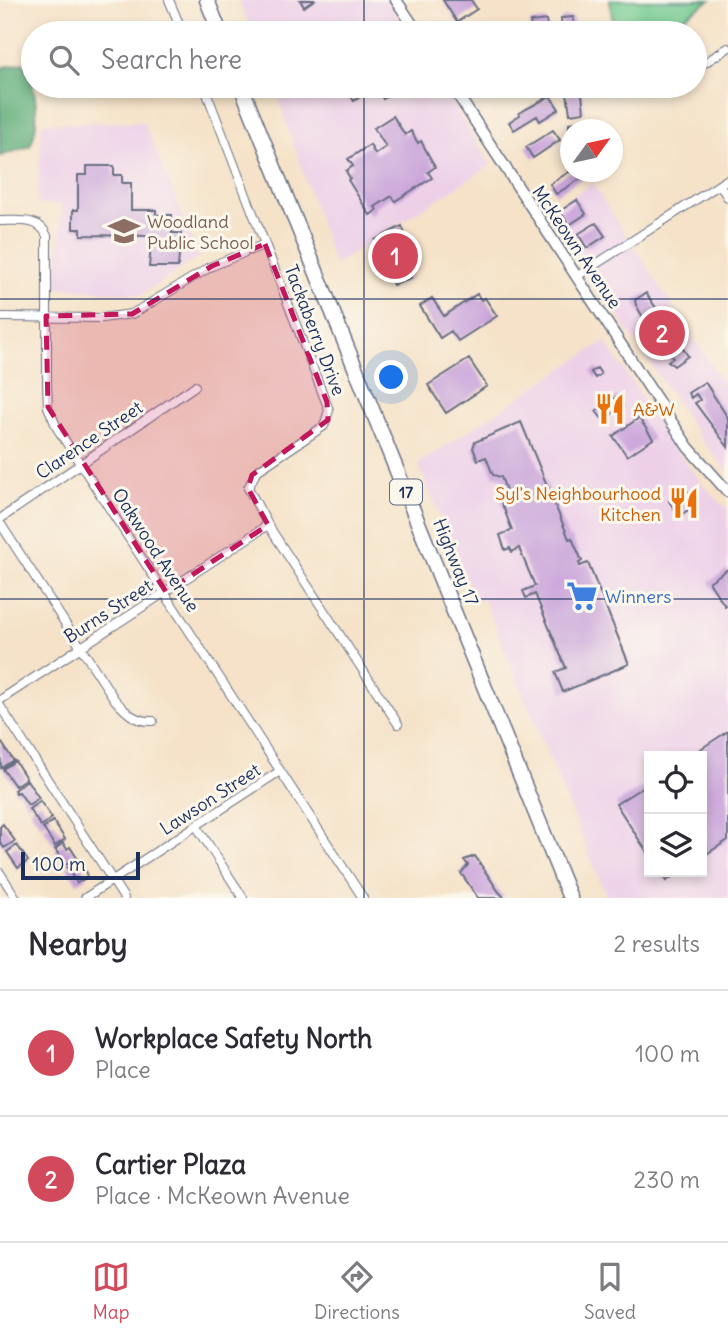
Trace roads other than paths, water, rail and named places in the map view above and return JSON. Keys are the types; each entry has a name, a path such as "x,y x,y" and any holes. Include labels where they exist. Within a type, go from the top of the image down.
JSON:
{"highway":[{"path":"206,0 215,21"},
{"name":"Highway 17","path":"247,98 570,898"}],"street":[{"path":"169,0 178,21"},
{"path":"396,0 410,21"},
{"path":"707,61 728,48"},
{"name":"Tackaberry Drive","path":"209,98 327,402 329,415 319,431 253,475 248,488 268,525 398,724"},
{"name":"McKeown Avenue","path":"460,98 688,447 728,492"},
{"path":"576,277 728,179"},
{"path":"720,185 728,198"},
{"name":"Oakwood Avenue","path":"0,220 34,222 46,231 48,408 80,465 166,592 363,898"},
{"path":"0,317 102,318 132,314 212,266 265,244"},
{"name":"Clarence Street","path":"0,521 195,386"},
{"path":"0,521 124,710 137,719 153,721"},
{"name":"Burns Street","path":"0,700 268,525"},
{"path":"0,706 124,898"},
{"name":"Lawson Street","path":"86,898 281,771"},
{"path":"197,827 243,898"},
{"path":"0,873 16,898"}],"place":[{"name":"Woodland Public School","path":"124,231"},
{"name":"Workplace Safety North","path":"395,256"},
{"name":"Cartier Plaza","path":"662,333"},
{"name":"A&W","path":"610,409"},
{"name":"Syl's Neighbourhood Kitchen","path":"684,503"},
{"name":"Winners","path":"582,596"}]}
